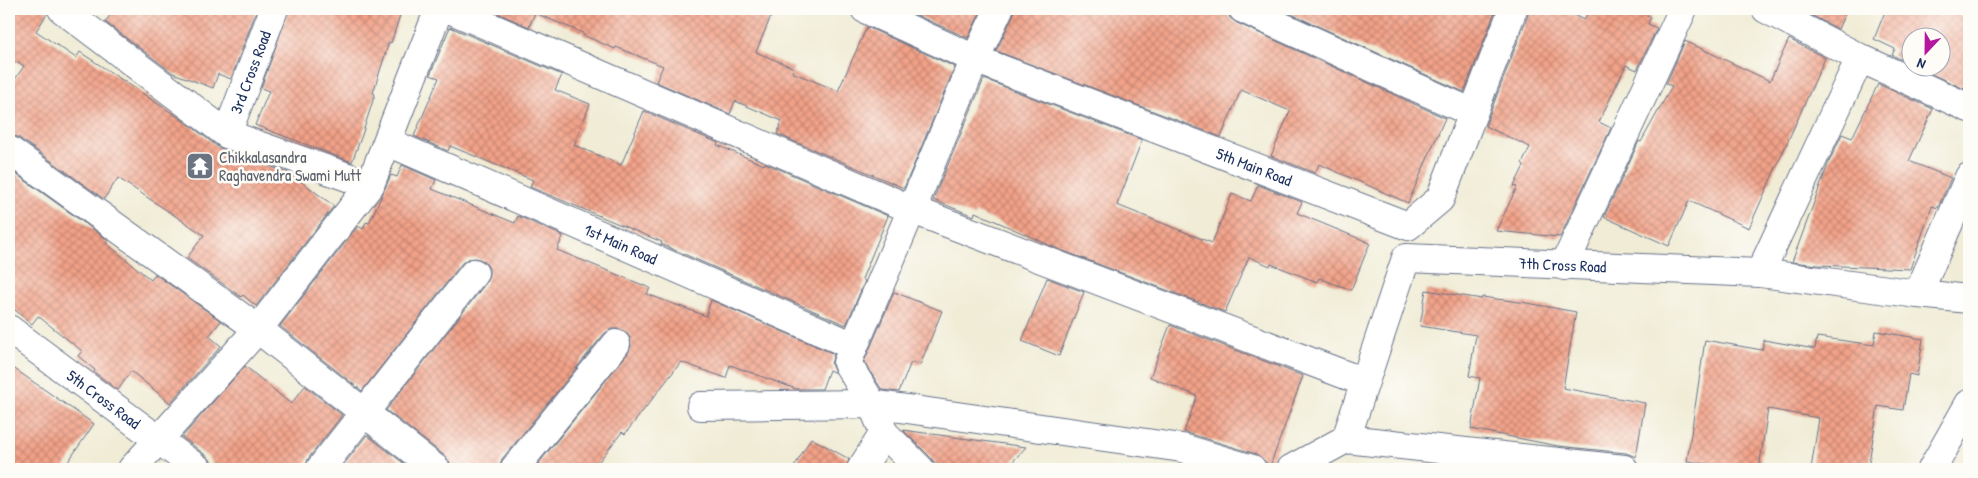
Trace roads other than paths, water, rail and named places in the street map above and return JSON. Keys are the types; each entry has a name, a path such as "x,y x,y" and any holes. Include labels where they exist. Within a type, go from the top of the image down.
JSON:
{"street":[{"path":"62,9 227,134 370,185"},
{"name":"3rd Cross Road","path":"227,134 274,9"},
{"path":"132,469 258,329 370,185 439,9"},
{"path":"449,9 913,210 1352,377"},
{"path":"865,9 975,59"},
{"path":"920,469 884,433 851,355 975,59 999,9"},
{"path":"1243,9 1473,113 1513,9"},
{"path":"1564,266 1683,9"},
{"path":"1766,9 1860,58 1969,108"},
{"path":"1760,273 1860,58"},
{"name":"5th Main Road","path":"975,59 1408,226 1440,199 1473,113"},
{"name":"1st Main Road","path":"388,142 851,355"},
{"path":"9,150 258,329 436,469"},
{"path":"1918,294 1969,177"},
{"name":"7th Cross Road","path":"1346,438 1352,377 1406,258 1760,273 1969,299"},
{"path":"320,469 474,273"},
{"name":"5th Cross Road","path":"9,330 198,469"},
{"path":"514,469 616,344"},
{"path":"701,406 872,404 1182,448 1252,469"},
{"path":"1932,469 1969,404"},
{"path":"861,469 884,433"},
{"path":"1291,469 1346,438 1624,469"}],"place":[{"name":"Chikkalasandra Raghavendra Swami Mutt","path":"200,166"}]}
